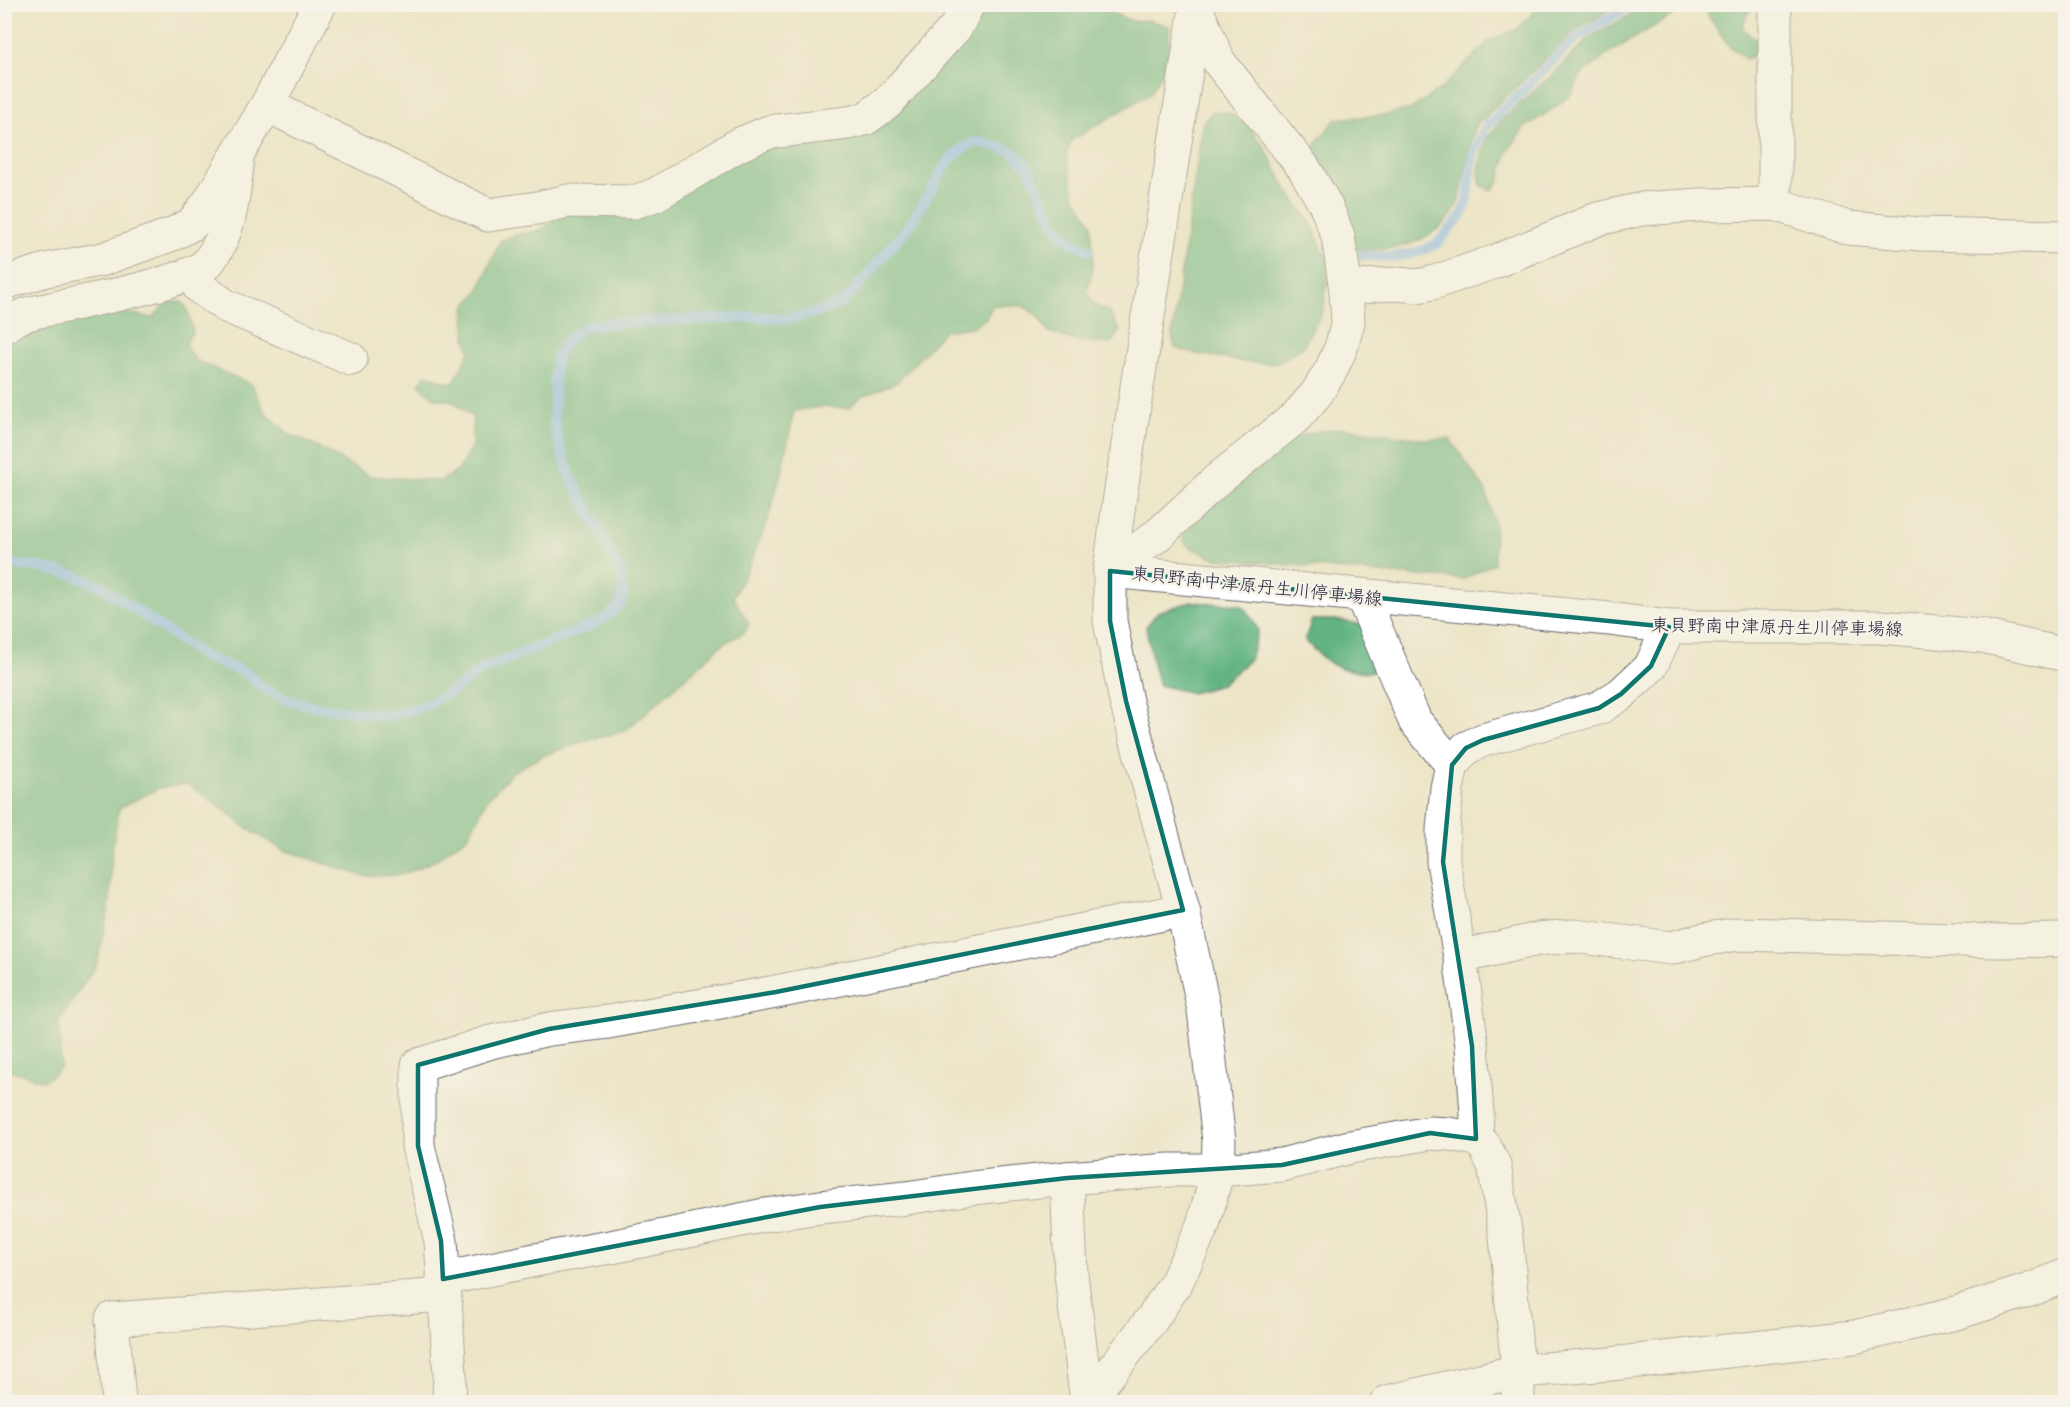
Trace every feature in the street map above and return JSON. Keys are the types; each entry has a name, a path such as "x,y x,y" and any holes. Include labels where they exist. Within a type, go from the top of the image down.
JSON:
{"street":[{"path":"4,283 46,270 103,259 173,234 192,224 209,202 267,105 320,4"},
{"path":"267,105 489,214 537,208 568,201 634,202 655,195 738,145 770,132 865,119 887,103 956,27 968,4"},
{"path":"1775,4 1775,204"},
{"path":"1110,571 1160,533 1217,480 1296,417 1317,393 1341,348 1348,322 1338,236 1316,186 1219,62 1196,6"},
{"path":"1110,571 1120,491 1196,6"},
{"path":"4,327 28,314 129,291 194,272 208,264 224,236 233,205 238,154"},
{"path":"1346,290 1375,285 1417,286 1432,283 1494,262 1598,219 1642,209 1700,205 1775,204 1848,228 1920,234 2066,237"},
{"path":"194,272 199,287 226,306 351,359"},
{"name":"東貝野南中津原丹生川停車場線","path":"1087,1402 1152,1319 1177,1281 1203,1225 1218,1170 1218,1130 1204,1010 1183,910 1126,701 1110,621 1110,571 1609,619 1669,627 1881,627 1982,636 2066,655"},
{"path":"1362,596 1415,721 1452,765"},
{"path":"1476,1139 1477,1114 1472,1046 1460,957 1443,862 1443,829 1452,765 1466,748 1484,740 1599,708 1621,694 1651,666 1669,627"},
{"path":"449,1402 450,1375 441,1241 418,1146 418,1065 491,1042 549,1029 608,1022 776,992 1183,910"},
{"path":"1460,957 1538,939 1574,936 1671,948 1738,934 1997,941 2066,940"},
{"path":"119,1402 112,1319 444,1287 534,1260 611,1247 765,1215 1067,1178 1169,1170 1218,1170 1282,1164 1350,1147 1430,1133 1476,1139 1484,1145 1494,1164 1506,1236 1518,1371 1518,1402"},
{"path":"1067,1178 1071,1274 1087,1402"},
{"path":"1387,1402 1518,1371 1611,1364 1854,1337 1956,1313 2030,1290 2066,1275"}],"highlighted area":[{"path":"1110,571 1669,627 1651,666 1621,694 1599,708 1483,740 1466,748 1452,765 1443,862 1472,1046 1476,1139 1430,1133 1282,1165 1067,1178 820,1207 443,1279 441,1241 418,1146 418,1065 549,1029 776,992 1183,910 1126,701 1110,621"}],"green space":[{"path":"980,5 1062,5 1072,8 1106,10 1132,21 1149,20 1169,26 1169,49 1162,73 1150,94 1072,140 1066,153 1074,194 1092,224 1093,266 1087,292 1095,305 1109,312 1120,331 1110,344 1076,341 1049,332 1037,315 1023,306 993,305 986,318 973,327 944,331 897,382 861,397 849,408 819,407 794,411 772,506 755,552 733,596 749,624 745,632 723,644 625,731 585,741 542,756 513,772 488,798 468,836 434,861 401,875 363,876 284,850 246,828 187,784 159,788 119,808 112,849 110,902 97,964 59,1021 61,1068 44,1081 5,1069 5,341 16,332 98,313 129,313 153,318 167,302 182,302 187,308 193,331 185,346 197,361 251,384 265,412 289,434 370,476 440,481 458,471 472,445 473,418 453,401 434,398 419,384 426,375 453,384 470,351 466,338 465,307 478,292 500,241 517,234 542,230 563,209 742,153 859,134"},
{"path":"1541,5 1617,5 1573,32 1477,125 1468,151 1460,197 1445,223 1419,240 1399,247 1353,250 1311,158 1317,142 1336,119 1386,115 1411,109 1443,87 1488,42 1517,29"},
{"path":"1648,5 1690,5 1614,50 1581,75 1571,95 1523,129 1507,153 1500,180 1491,191 1481,185 1479,172 1487,138 1501,121 1590,37"},
{"path":"1693,5 1756,5 1748,13 1742,28 1760,43 1760,53 1746,59 1729,46 1703,8"},
{"path":"1212,112 1228,112 1247,125 1264,146 1286,188 1311,223 1328,261 1324,309 1302,348 1275,364 1245,362 1175,348 1172,335 1203,122"},
{"path":"1343,428 1424,439 1450,439 1486,491 1495,527 1494,563 1464,579 1388,574 1214,558 1189,547 1183,539 1183,532 1198,512 1295,438 1319,431"},
{"path":"1191,602 1241,605 1258,630 1250,659 1220,685 1192,693 1159,685 1146,627 1158,612"},
{"path":"1312,620 1336,620 1364,625 1379,659 1371,672 1341,668 1320,655 1305,640"}],"waterway":[{"path":"1352,255 1393,257 1418,252 1437,244 1462,215 1468,198 1473,154 1485,128 1576,38 1633,4"},
{"path":"4,563 73,575 101,586 204,657 247,673 261,687 283,698 311,706 386,716 425,706 483,669 597,623 612,613 620,603 623,589 620,571 570,475 554,423 554,380 557,354 570,337 587,326 618,323 757,317 788,319 818,312 844,302 909,226 950,159 966,146 977,142 1010,150 1027,165 1055,225 1070,241 1089,250"}]}
